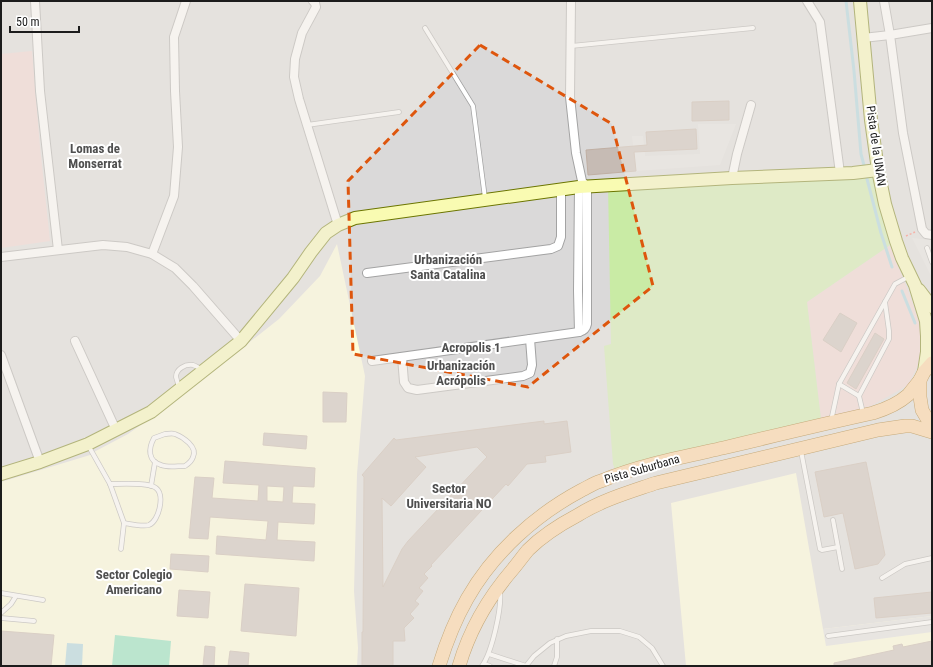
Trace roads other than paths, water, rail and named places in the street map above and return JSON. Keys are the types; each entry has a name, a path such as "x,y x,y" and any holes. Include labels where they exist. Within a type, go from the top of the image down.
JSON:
{"main road":[{"name":"Pista Suburbana","path":"439,666 455,623 467,599 482,575 503,550 542,514 565,500 599,481 632,470 669,460 873,413 895,404 908,394 925,372"},
{"path":"925,372 920,397 922,410 932,427"},
{"name":"Pista Suburbana","path":"459,666 474,627 499,585 529,549 552,531 578,514 599,504 656,483 878,430 916,426 932,432"}],"street":[{"path":"35,1 40,91 58,250"},
{"path":"152,254 174,196 178,147 174,37 186,1"},
{"path":"312,1 315,3 316,7 302,33 295,59 294,77 299,99 338,225"},
{"path":"372,361 579,332 578,291 582,185 576,153 570,98 571,1"},
{"path":"807,1 820,22 840,173"},
{"name":"Pista de la UNAN","path":"860,1 873,140 872,171 926,321 927,336 925,372"},
{"path":"884,1 903,133 922,229 926,234 932,235"},
{"path":"863,38 932,28"},
{"path":"732,178 737,154 751,105"},
{"path":"1,474 40,462 88,444 151,412 241,341 293,278 326,233 338,225 355,218 561,190 582,185 872,171"},
{"path":"367,273 551,249 558,246 561,237 561,190"},
{"path":"1,257 103,246 127,247 152,254 175,268 193,286 241,341"},
{"name":"Pista de la UNAN","path":"912,280 932,307"},
{"path":"402,357 404,382 408,388 417,390 523,376 530,373 532,365 530,339"},
{"path":"75,341 116,430"},
{"path":"1,355 40,462"}],"lane":[{"path":"425,28 473,106 486,200"},
{"path":"570,46 753,28"},
{"path":"307,125 399,112"},
{"path":"927,248 932,262"},
{"path":"830,423 839,384 895,284 912,280"},
{"path":"863,416 859,396 889,339 885,302"},
{"path":"839,384 859,396"},
{"path":"151,486 155,462 150,454 150,446 154,438 165,434 174,434 191,444 194,449 194,456 185,466 162,466 155,462"},
{"path":"88,444 110,484 124,523 121,548"},
{"path":"800,449 806,471 820,548 822,550 838,547"},
{"path":"110,484 126,483 151,486 159,491 160,502 156,519 149,525 124,523"},
{"path":"833,520 842,569"},
{"path":"882,578 905,564 932,558"},
{"path":"490,666 483,665 488,654 497,623 500,596 499,585"},
{"path":"1,594 43,600"},
{"path":"1,613 11,604 16,596"},
{"path":"1,618 34,621"},
{"path":"828,636 932,622"},
{"path":"488,654 526,666 534,656 557,639 591,631 620,631 639,637 652,648 663,666"},
{"path":"554,666 557,657 557,639"}],"water":[{"path":"67,643 83,644 82,666 65,666"}],"waterway":[{"path":"846,1 861,154 865,169"},
{"path":"866,175 881,233 892,267"},
{"path":"902,291 915,323"}],"district":[{"name":"Lomas de Monserrat","path":"95,156"},
{"name":"Urbanización Santa Catalina","path":"448,266"},
{"name":"Acropolis 1","path":"471,347"},
{"name":"Urbanización Acrópolis","path":"461,372"},
{"name":"Sector Universitaria NO","path":"449,496"},
{"name":"Sector Colegio Americano","path":"134,582"}]}
